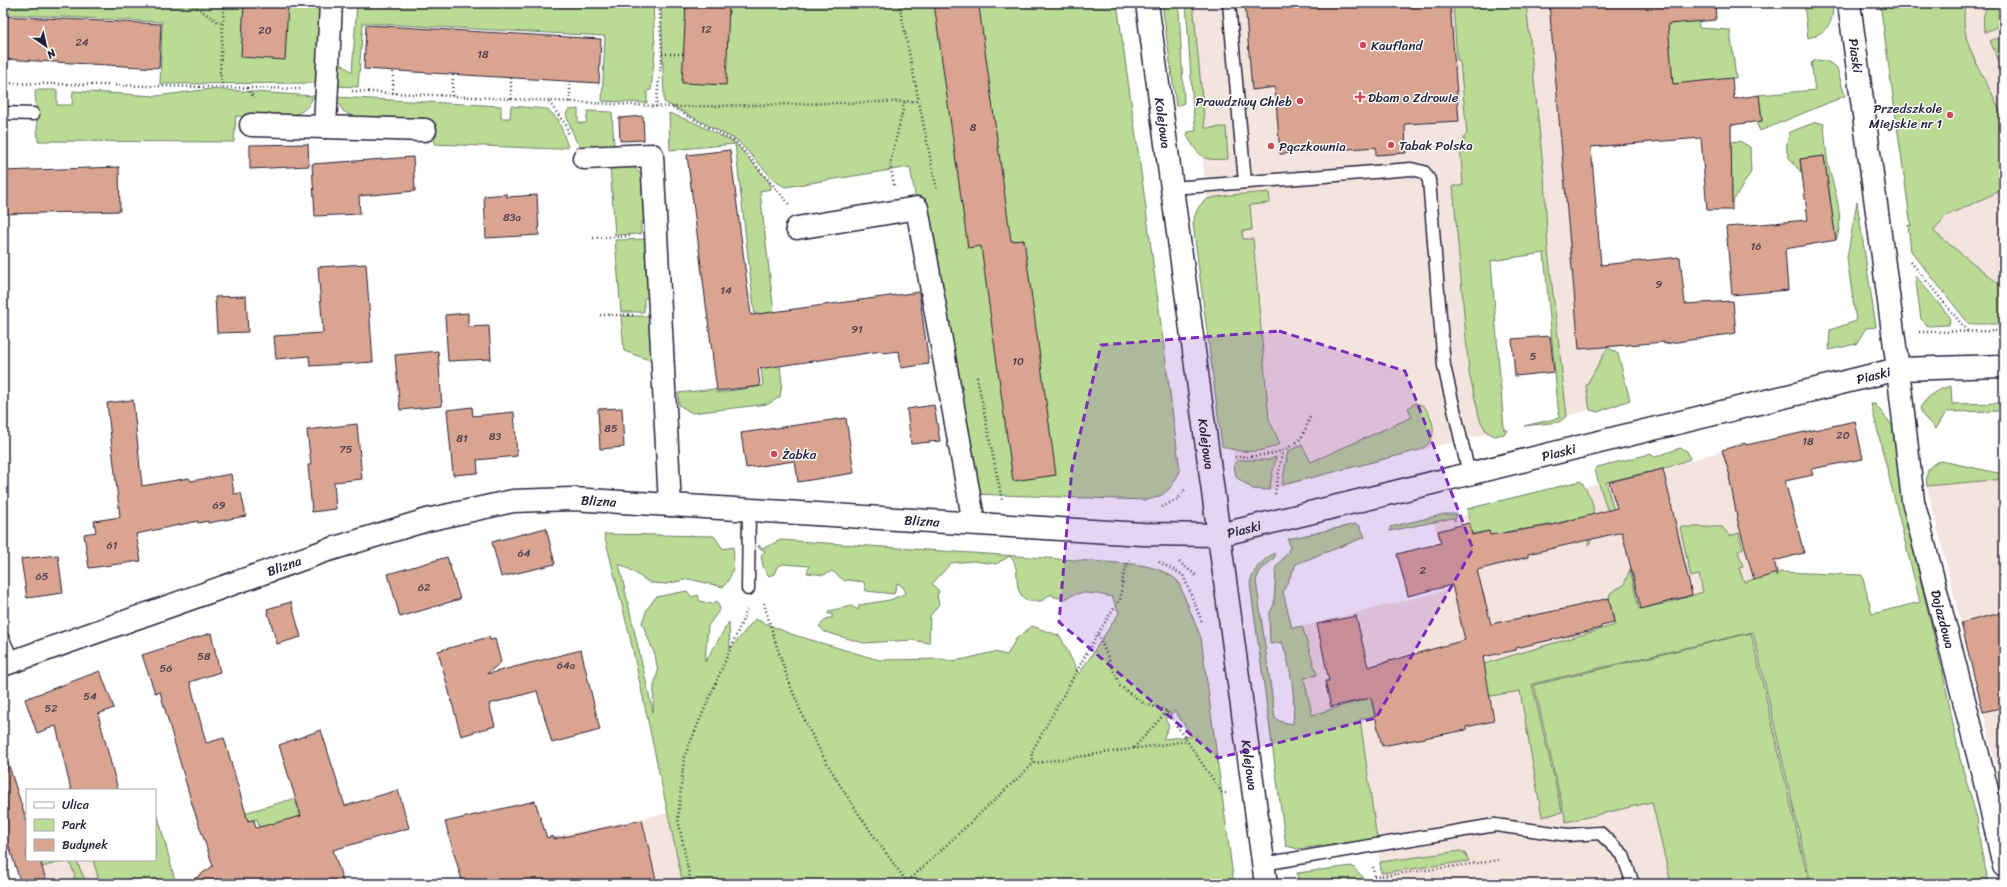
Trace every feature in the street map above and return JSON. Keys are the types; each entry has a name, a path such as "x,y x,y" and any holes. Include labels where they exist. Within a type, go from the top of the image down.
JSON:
{"street":[{"path":"325,127 331,3"},
{"name":"Kolejowa","path":"1147,3 1265,874"},
{"name":"Piaski","path":"1849,3 1898,369"},
{"path":"251,125 424,130"},
{"path":"584,158 652,155 670,505"},
{"path":"802,227 917,208 974,523"},
{"name":"Piaski","path":"1219,535 1898,369 2004,366"},
{"name":"Dojazdowa","path":"1898,369 1913,501 1987,790 2004,866"},
{"name":"Blizna","path":"8,664 325,551 427,520 513,501 572,499 1142,534 1219,535"}],"lane":[{"path":"1229,3 1245,182"},
{"path":"3,114 33,114"},
{"path":"1173,188 1410,169 1424,172 1429,180 1444,366 1469,474"},
{"path":"748,589 749,510"},
{"path":"3,639 8,664"},
{"path":"1265,874 1494,825 1568,834 1600,833 1623,855 1633,884"}],"path":[{"path":"190,3 218,22 223,23"},
{"path":"223,88 220,72 224,3"},
{"path":"656,107 662,54 659,3"},
{"path":"662,54 683,54"},
{"path":"393,72 393,93"},
{"path":"452,96 453,75"},
{"path":"511,78 511,100"},
{"path":"570,81 570,102"},
{"path":"3,83 327,90 656,107 919,101"},
{"path":"549,101 566,125 574,149 584,158"},
{"path":"900,210 890,164 904,101"},
{"path":"673,107 736,142 778,188 802,227"},
{"path":"1908,258 1968,332"},
{"path":"1916,332 2004,331"},
{"path":"1234,457 1265,455 1284,449 1300,440 1310,418"},
{"path":"1275,494 1284,449"},
{"path":"994,461 1002,500"},
{"path":"1034,763 1031,753 1098,633 1120,598 1123,578 1129,559 1129,552"},
{"path":"1174,560 1181,562 1198,577"},
{"path":"1158,561 1183,575 1204,625"},
{"path":"691,884 678,819 684,757 747,612 748,589"},
{"path":"763,597 785,669 808,729 835,777 908,883 1034,763 1188,741"},
{"path":"1098,633 1120,686 1143,703 1167,711 1222,793 1230,793"},
{"path":"1134,748 1167,711"},
{"path":"1374,877 1501,860"}],"highlighted area":[{"path":"1279,331 1405,371 1473,549 1376,718 1218,758 1059,622 1072,468 1101,345"}],"shaded area":[{"path":"1186,3 1469,3 1505,430 1411,452 1269,490 1253,489 1236,477"},
{"path":"1522,3 1697,3 1700,138 1591,148 1612,404 1559,418"},
{"name":"Przedszkole Miejskie nr 1","path":"1880,3 2004,3 2004,297 1911,227"},
{"path":"1748,443 1780,572 1774,579 1880,884 1361,884 1365,881 1382,878 1372,799 1357,703 1312,715 1292,629 1451,589 1434,522 1663,469"},
{"path":"2004,479 2004,798 1927,486"},
{"path":"668,813 683,884 463,884 528,842"},
{"path":"40,861 115,861 122,884 45,884 45,875"}],"green space":[{"path":"3,3 321,3 317,83 160,84 162,22 3,14"},
{"path":"357,3 653,3 655,51 651,90 647,91 647,103 602,101 605,36 363,23 358,87 333,86 335,59 352,72"},
{"path":"661,3 1117,3 1143,186 1180,471 1171,487 1158,497 1146,500 969,494 910,167 785,187 775,181 738,141 664,102"},
{"path":"1162,3 1178,3 1179,10 1184,103 1176,106"},
{"path":"1186,3 1193,3 1205,128 1226,127 1228,159 1212,159 1203,156 1199,153 1187,136 1188,132 1196,131"},
{"path":"1453,3 1526,3 1544,175 1548,250 1567,416 1559,422 1524,426 1559,418 1544,253 1491,261 1504,430 1508,430 1504,434 1494,436 1486,431 1480,420 1469,373 1453,186 1463,185 1460,145 1464,145 1464,137 1467,134 1460,62 1457,60"},
{"path":"1666,3 1697,3 1699,28 1730,30 1736,78 1732,78 1674,101"},
{"path":"1804,3 1832,3 1833,10 1831,21 1825,30 1808,38"},
{"name":"Przedszkole Miejskie nr 1","path":"1880,3 1966,3 1964,18 1965,33 1976,62 1998,105 2003,119 2005,142 2004,189 1946,216 1933,231 2004,288 2004,324 1969,324 1911,251 1908,225 1911,226"},
{"path":"1989,3 2004,3 2004,24 1985,32 1984,17 1985,10"},
{"path":"1997,38 2004,48 2004,72 1990,41"},
{"path":"1816,60 1827,61 1837,68 1845,96 1760,131 1756,122 1762,121 1759,95 1815,90 1811,63"},
{"path":"211,89 314,96 306,108 291,116 282,118 263,118 236,116 234,142 38,141 35,90 57,90 57,105 72,105 73,91 156,96"},
{"path":"335,97 501,106 501,118 510,118 511,106 547,109 558,119 568,147 556,149 434,144 434,123 360,121 343,111"},
{"path":"578,109 578,123 586,123 588,111 612,112 614,146 582,148 576,141 566,115 568,110"},
{"path":"669,113 693,122 735,143 770,183 771,189 760,191 782,383 780,397 768,404 692,413 679,405 678,393 715,389 716,393 763,386 735,144 670,150"},
{"path":"1816,122 1824,124 1828,164 1838,202 1840,222 1836,240 1824,156 1800,159 1801,172 1792,162 1787,149 1790,132"},
{"path":"1740,141 1750,147 1751,172 1732,203 1731,142"},
{"path":"610,165 632,166 642,175 651,221 641,222 641,234 615,235"},
{"path":"1269,192 1270,203 1250,205 1252,230 1242,231 1243,239 1253,239 1269,419 1280,444 1259,451 1244,451 1229,449 1222,446 1193,224 1198,207 1206,200 1228,195"},
{"path":"1857,202 1876,327 1866,328 1856,344 1829,350 1830,330 1856,321 1847,258"},
{"path":"651,239 653,298 644,298 644,312 621,312 615,240"},
{"path":"1915,275 1950,317 1949,325 1928,326 1921,319"},
{"path":"621,316 654,316 655,362 624,351"},
{"path":"1608,347 1618,354 1630,400 1598,412 1590,410 1586,386"},
{"path":"1951,386 1952,404 2004,403 2004,411 1946,412 1936,429 1923,416 1920,408 1933,393"},
{"path":"1416,403 1424,406 1433,424 1433,436 1426,446 1420,450 1282,485 1288,451 1302,445 1311,462 1412,417 1408,408"},
{"path":"1871,404 1875,404 1892,425 1904,512 1943,673 1960,759 1977,818 1981,849 1989,884 1811,884 1753,632 1532,684 1562,812 1542,817 1520,691 1360,719 1377,839 1298,849 1286,846 1250,583 1259,566 1265,559 1274,553 1275,557 1260,571 1256,580 1275,718 1282,722 1293,724 1294,704 1288,662 1282,642 1270,644 1269,615 1274,604 1276,567 1288,552 1290,546 1288,539 1356,524 1360,526 1365,537 1296,564 1283,592 1292,628 1302,626 1317,675 1304,678 1312,715 1615,625 1609,599 1610,593 1624,585 1630,569 1639,609 1667,603 1703,592 1699,575 1691,577 1680,527 1722,527 1730,536 1739,533 1743,549 1738,551 1743,567 1739,568 1744,582 1777,573 1775,577 1780,572 1862,575 1872,614 1920,602"},
{"path":"1680,448 1687,451 1690,459 1663,469 1606,482 1617,522 1611,522 1595,471 1597,467 1650,454 1655,457"},
{"path":"1276,457 1269,490 1253,489 1236,477 1234,465 1239,460 1268,460"},
{"path":"1942,461 2004,473 2004,479 1927,486 1927,472 1931,466"},
{"path":"1581,481 1589,494 1593,509 1591,541 1589,545 1582,517 1555,524 1556,529 1554,529 1552,524 1539,527 1539,532 1538,527 1525,529 1524,537 1522,529 1505,532 1507,542 1490,537 1489,531 1472,534 1467,509"},
{"path":"1445,514 1456,514 1455,521 1453,518 1390,531 1390,527"},
{"path":"604,534 714,536 723,549 733,547 734,558 732,573 723,587 689,579 666,584 650,583 619,564 653,712 654,686 658,671 655,655 642,623 647,609 656,597 687,591 692,597 698,595 700,601 712,604 717,601 720,609 708,626 705,662 729,622 730,649 755,619 791,634 879,660 942,659 950,661 994,652 1007,655 1016,639 1032,626 1060,636 1079,674 1119,613 1112,597 1088,593 1077,594 1066,599 1049,595 1042,601 1028,601 1019,591 1016,569 1010,556 996,564 973,561 951,563 932,584 939,591 937,596 939,604 930,616 929,643 912,640 864,643 825,632 819,626 828,618 832,618 832,614 828,614 829,611 851,606 858,610 859,605 890,600 906,593 903,587 897,583 894,594 866,591 864,582 845,581 832,571 824,575 807,573 809,566 783,564 777,567 774,574 769,576 764,569 761,558 761,555 765,551 758,547 759,545 761,548 781,540 1133,564 1163,571 1178,581 1201,638 1234,884 683,884 630,637","holes":["1175,711 1192,736 1163,739 1169,726 1165,719"]},
{"path":"1751,633 1809,884 1671,884 1652,802 1566,822 1534,685"},
{"path":"321,791 319,795 296,802 301,816 297,817 294,821 260,830 257,819 233,825 223,819"},
{"path":"158,816 176,884 100,884 93,861 156,861 156,817"},
{"path":"1460,851 1465,853 1469,861 1381,873 1380,862"},
{"path":"40,861 65,861 42,867"},
{"path":"69,861 76,861 87,884 75,884 75,876"},
{"path":"1352,866 1369,884 1299,884 1297,873"}],"building":[{"path":"244,3 288,3 285,60 241,57"},
{"path":"686,3 729,3 726,85 682,83"},
{"path":"934,3 965,3 966,7 979,7 1011,241 1024,240 1056,475 1013,481 981,246 968,248"},
{"name":"Kaufland","path":"1245,3 1450,3 1459,121 1405,124 1406,153 1376,155 1376,147 1280,154 1275,87 1252,90"},
{"path":"1549,3 1715,3 1716,20 1668,24 1673,84 1732,78 1734,99 1759,95 1762,121 1731,125 1732,210 1707,210 1701,138 1591,147 1601,265 1680,257 1685,304 1733,301 1736,333 1664,344 1664,342 1579,349"},
{"path":"3,16 161,24 159,68 3,59"},
{"path":"366,25 601,39 599,83 364,69"},
{"path":"643,116 644,140 620,141 619,118"},
{"path":"308,144 309,166 250,169 250,145"},
{"path":"730,150 751,315 919,292 929,364 901,368 899,351 883,353 882,351 758,369 760,386 717,391 687,155"},
{"path":"1824,156 1836,240 1785,249 1788,290 1732,295 1726,227 1808,220 1800,159"},
{"path":"413,157 415,191 359,196 360,214 315,216 312,164"},
{"path":"119,167 120,211 3,214 3,171"},
{"path":"507,194 507,197 537,195 539,235 486,238 484,196"},
{"path":"366,264 373,362 310,366 309,356 276,359 274,336 323,333 318,267"},
{"path":"246,296 248,332 217,333 215,297"},
{"path":"468,313 468,327 489,326 491,359 448,361 445,315"},
{"path":"1550,336 1554,372 1515,376 1512,339"},
{"path":"438,351 442,406 400,410 395,355"},
{"path":"133,400 142,486 189,478 191,481 231,474 234,494 241,493 246,516 208,523 208,521 198,523 198,521 136,534 141,561 89,568 84,534 96,532 94,521 120,517 107,403"},
{"path":"934,405 940,441 911,444 907,409"},
{"path":"472,407 473,416 514,412 517,456 477,460 478,473 453,475 447,410"},
{"path":"622,408 624,447 600,449 598,409"},
{"path":"846,418 854,473 798,482 795,461 746,468 741,433"},
{"path":"1855,421 1863,459 1811,469 1813,475 1785,481 1804,553 1774,561 1777,573 1754,580 1738,522 1730,476 1722,450 1745,443 1746,445"},
{"path":"357,424 362,479 334,482 336,509 312,512 308,465 311,465 307,430"},
{"path":"1663,469 1692,595 1641,609 1622,532 1528,554 1528,557 1477,570 1491,624 1609,598 1614,623 1601,626 1601,628 1483,657 1494,721 1466,727 1466,730 1382,746 1371,698 1331,707 1325,681 1329,681 1317,624 1356,616 1368,667 1465,640 1452,585 1408,596 1397,554 1441,543 1438,531 1469,523 1472,535 1489,531 1490,535 1553,525 1617,508 1609,482"},
{"path":"546,528 555,564 501,577 492,542"},
{"path":"58,555 63,593 27,598 21,559"},
{"path":"447,557 460,599 400,617 388,574"},
{"path":"291,602 301,637 277,644 267,609"},
{"path":"2004,612 2004,707 1983,712 1961,623"},
{"path":"211,633 220,672 190,682 206,743 224,738 248,821 254,820 256,828 301,816 279,745 321,730 345,806 398,790 409,828 333,850 344,884 187,884 213,866 192,804 160,692 155,693 142,655"},
{"path":"489,637 490,640 495,639 501,662 487,674 581,650 600,730 552,743 537,691 489,704 495,726 461,736 438,651"},
{"path":"100,671 114,708 98,714 118,789 71,789 56,726 37,733 25,699"},
{"path":"8,763 26,819 26,861 40,861 47,884 21,884 3,827 3,764"},
{"path":"535,801 547,838 553,836 554,839 642,820 657,884 463,884 445,822"}],"place":[{"name":"Kaufland","path":"1363,45"},
{"name":"Dbam o Zdrowie","path":"1360,97"},
{"name":"Prawdziwy Chleb","path":"1300,101"},
{"name":"Przedszkole Miejskie nr 1","path":"1950,115"},
{"name":"Tabak Polska","path":"1391,145"},
{"name":"Pączkownia","path":"1271,146"},
{"name":"Żabka","path":"774,454"}]}
